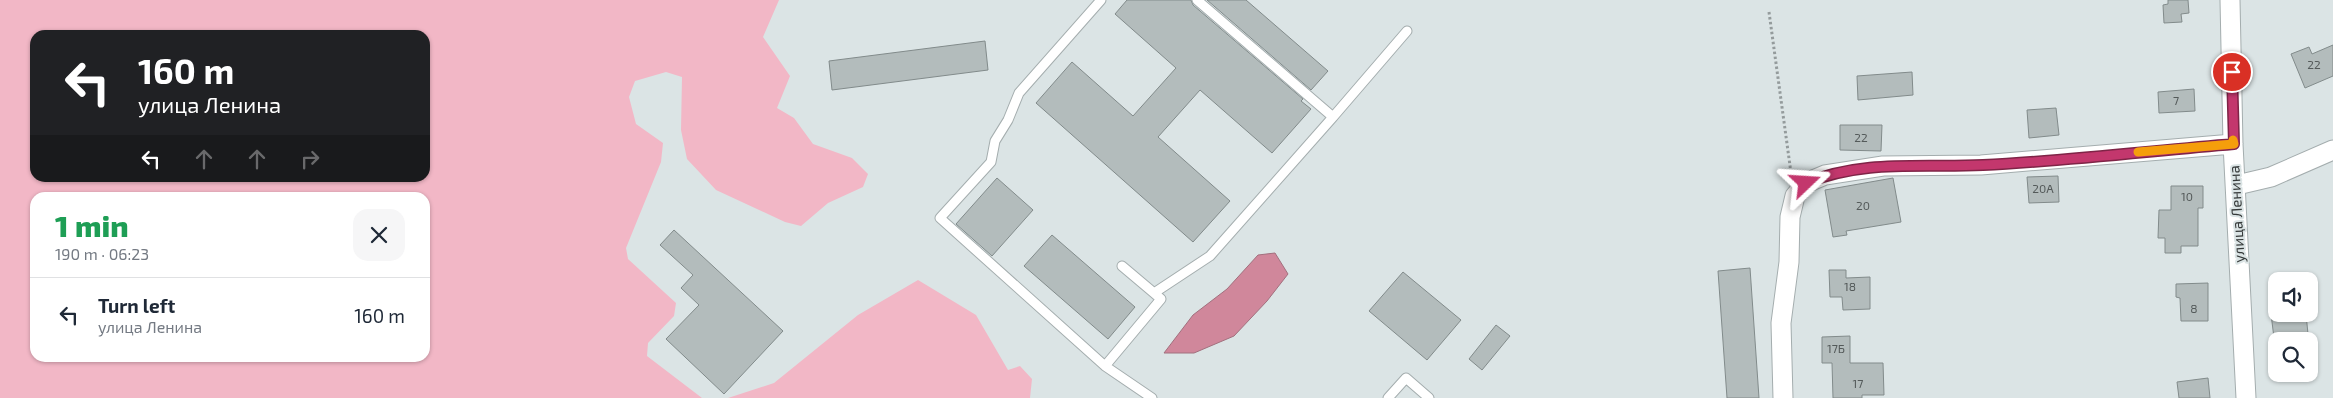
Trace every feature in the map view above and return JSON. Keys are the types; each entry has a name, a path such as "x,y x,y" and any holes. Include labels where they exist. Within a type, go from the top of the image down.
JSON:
{"street":[{"name":"улица Ленина","path":"2230,0 2234,144 2246,398"},
{"path":"1783,398 1781,323 1789,262 1790,217 1794,196 1806,183 1825,175 1883,166 1981,165 2234,144"},
{"path":"2237,185 2271,177 2333,150"}],"lane":[{"path":"1101,0 1020,93 996,141 991,162 940,218 1106,366 1152,398"},
{"path":"1197,0 1333,117"},
{"path":"1154,293 1210,256 1407,32"},
{"path":"1106,366 1161,299 1122,266"},
{"path":"1388,398 1406,378 1429,398"}],"path":[{"path":"1769,12 1794,196"}],"shaded area":[{"path":"0,0 779,0 763,37 790,76 777,108 794,118 813,144 852,158 868,174 863,187 828,203 801,226 785,222 716,190 687,159 681,130 682,77 666,72 635,81 629,97 636,124 663,143 661,162 626,248 628,259 676,303 674,316 648,343 647,356 702,398 0,398"},
{"path":"1275,253 1288,274 1267,301 1234,336 1194,353 1164,353 1193,315 1227,289 1258,255"},
{"path":"918,280 976,315 1008,370 1020,366 1032,379 1030,398 728,398 774,383 858,315"}],"building":[{"path":"1127,0 1191,0 1193,5 1303,99 1301,101 1311,109 1272,153 1200,90 1158,137 1230,201 1193,242 1036,103 1072,62 1133,116 1176,68 1115,14"},
{"path":"1207,0 1246,0 1328,71 1311,90"},
{"path":"2168,0 2188,0 2189,13 2181,14 2182,22 2164,23 2163,5 2168,4"},
{"path":"985,41 988,70 832,90 829,61"},
{"path":"2333,45 2333,76 2305,88 2291,54 2309,47 2312,54"},
{"path":"1912,72 1913,95 1858,100 1857,76"},
{"path":"2194,89 2195,111 2159,113 2158,92"},
{"path":"2056,108 2059,135 2029,138 2027,110"},
{"path":"1840,125 1882,125 1881,151 1840,150"},
{"path":"2058,176 2059,202 2029,203 2027,177"},
{"path":"997,178 1033,210 992,256 956,224"},
{"path":"1893,178 1901,222 1846,231 1847,235 1833,237 1825,190"},
{"path":"2171,186 2203,186 2203,208 2198,208 2198,246 2181,246 2181,253 2165,253 2165,238 2158,238 2159,210 2171,210"},
{"path":"674,230 783,331 724,394 666,339 699,305 681,288 693,275 660,245"},
{"path":"1052,235 1135,307 1108,339 1024,266"},
{"path":"1750,268 1759,398 1727,398 1718,271"},
{"path":"1829,270 1846,270 1846,278 1870,277 1870,309 1843,310 1842,297 1830,297"},
{"path":"1403,272 1461,320 1427,360 1369,311"},
{"path":"2208,283 2208,321 2181,321 2180,298 2176,297 2176,284"},
{"path":"2272,322 2307,322 2308,332 2273,332"},
{"path":"1496,325 1510,336 1482,370 1469,359"},
{"path":"1850,336 1850,363 1883,363 1884,395 1862,395 1862,398 1833,398 1832,363 1822,363 1822,337"},
{"path":"2208,378 2210,398 2179,398 2177,382"}],"slow traffic":[{"path":"2138,152 2234,144 2233,140"}],"route":[{"path":"1806,183 1825,175 1883,166 1912,164 1981,165 2234,144 2232,72"}]}
